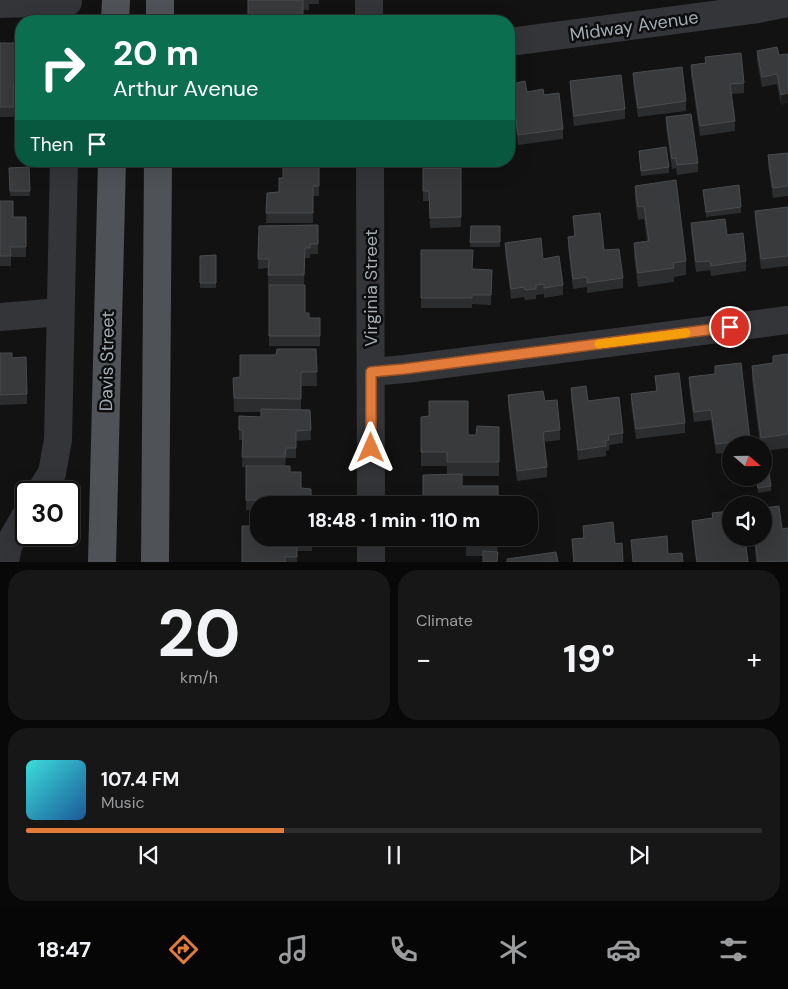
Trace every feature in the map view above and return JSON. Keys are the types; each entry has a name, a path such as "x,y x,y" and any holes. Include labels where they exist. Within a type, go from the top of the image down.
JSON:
{"main road":[{"path":"115,15 116,0"},
{"path":"160,0 160,15"},
{"name":"Davis Street","path":"102,562 112,167"},
{"path":"155,562 158,167"}],"street":[{"path":"369,0 370,15"},
{"name":"Midway Avenue","path":"515,41 758,9 788,3"},
{"path":"0,4 68,8"},
{"path":"47,481 52,473 58,440 64,167"},
{"name":"Virginia Street","path":"370,167 371,496"},
{"path":"0,317 60,312"},
{"path":"371,372 788,320"},
{"path":"5,562 8,546 15,534"},
{"path":"371,546 371,562"}],"building":[{"path":"248,0 303,0 303,15 248,15"},
{"path":"0,43 15,43 14,107 0,107"},
{"path":"777,47 779,55 788,54 788,93 781,95 777,74 762,77 757,51"},
{"path":"741,53 744,83 730,84 735,121 700,126 691,65 706,63 705,57"},
{"path":"682,67 686,101 638,108 633,73"},
{"path":"621,75 625,109 574,116 570,81"},
{"path":"525,81 527,92 543,89 544,95 559,93 563,129 518,135 515,110 515,83"},
{"path":"691,114 698,163 677,165 676,158 672,159 666,117"},
{"path":"666,147 669,167 641,171 639,151"},
{"path":"788,153 788,186 773,188 768,155"},
{"path":"29,167 30,191 10,191 9,168"},
{"path":"283,167 319,167 319,186 313,186 313,213 266,213 267,193 279,192 279,178 283,178"},
{"path":"423,168 461,168 461,217 430,218 429,191 423,191"},
{"path":"676,180 686,261 673,263 674,268 638,273 634,243 649,241 644,206 638,207 635,186"},
{"path":"739,185 741,207 706,212 703,190"},
{"path":"0,201 13,201 13,217 26,217 26,247 10,247 11,256 0,256"},
{"path":"788,207 788,256 761,259 755,211"},
{"path":"600,213 604,250 619,249 623,278 587,283 587,277 573,279 568,237 575,236 573,216"},
{"path":"725,219 727,235 743,233 746,261 711,266 710,261 696,262 691,223"},
{"path":"318,225 318,244 310,244 310,248 305,248 304,275 268,275 269,259 258,259 259,226"},
{"path":"471,226 500,226 500,242 470,242"},
{"path":"541,238 543,259 559,256 563,285 544,288 544,284 536,285 536,289 525,290 524,287 511,289 505,243"},
{"path":"421,250 473,250 472,269 492,270 491,295 472,295 472,298 421,298"},
{"path":"216,255 216,283 200,283 200,256"},
{"path":"269,285 305,285 305,313 309,313 309,318 320,318 320,336 269,336"},
{"path":"277,349 316,349 317,372 301,372 301,399 234,398 233,378 240,377 240,355 276,355"},
{"path":"0,353 12,353 12,358 26,357 27,394 0,395"},
{"path":"788,354 788,434 761,436 752,366 773,363 773,356"},
{"path":"741,363 750,436 722,436 722,443 716,444 711,410 694,412 689,377 715,374 715,366"},
{"path":"679,373 685,423 636,429 631,394 657,391 655,376"},
{"path":"586,386 588,401 619,397 623,433 608,435 609,440 605,441 606,446 578,450 571,388"},
{"path":"543,391 545,401 557,400 560,430 543,432 547,467 517,471 508,395"},
{"path":"429,401 468,401 468,435 476,435 477,426 499,427 499,462 447,462 447,452 421,452 421,417 429,416"},
{"path":"261,409 310,410 311,430 296,431 296,448 286,448 285,457 242,457 243,430 239,430 239,416 261,417"},
{"path":"246,466 290,466 290,472 301,472 301,488 311,489 311,496 250,496 250,500 246,500"},
{"path":"462,474 462,486 498,486 498,496 423,496 423,475"},
{"path":"779,506 782,529 788,528 788,561 758,562 756,546 772,546 772,507"},
{"path":"722,512 722,546 746,546 748,562 697,562 692,521 713,518 712,513"},
{"path":"613,522 615,544 622,543 623,562 574,562 572,539 584,538 583,526"},
{"path":"242,526 250,526 250,546 297,546 297,557 285,557 285,562 242,562"},
{"path":"667,536 668,554 682,553 683,562 633,562 631,540"},
{"path":"483,551 498,552 497,562 483,562"},
{"path":"556,552 558,562 507,562 507,559"}],"slow traffic":[{"path":"599,344 686,333"}],"route":[{"path":"371,448 371,372 730,327"}]}
